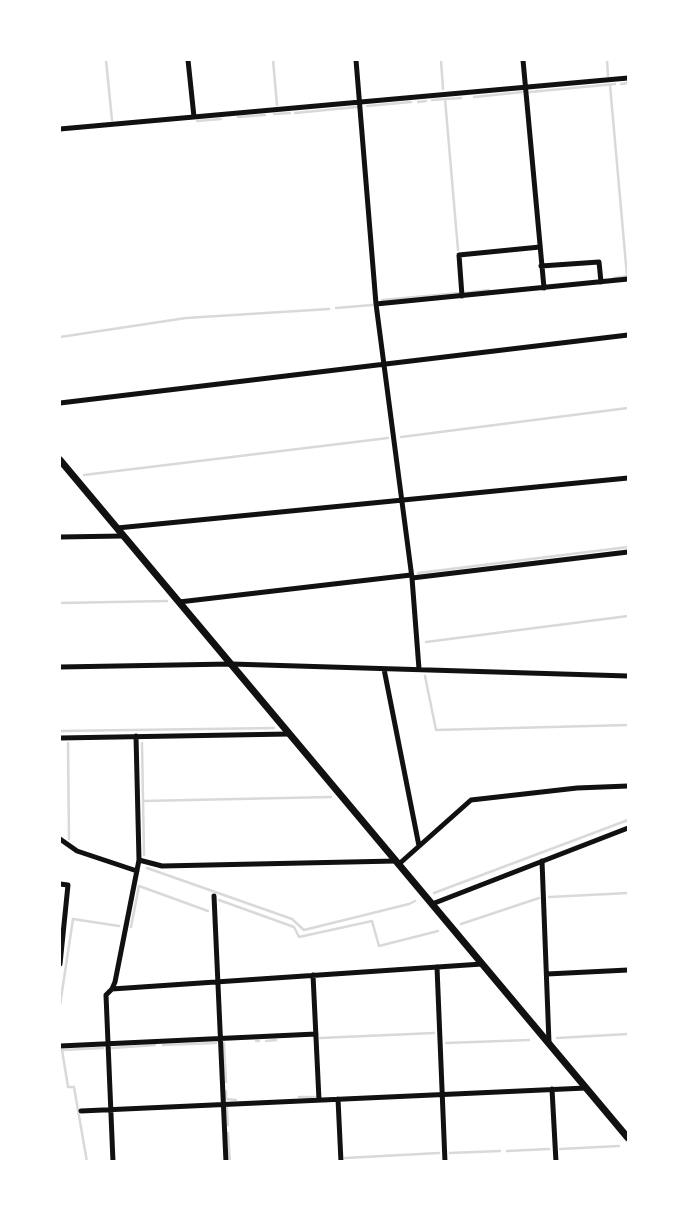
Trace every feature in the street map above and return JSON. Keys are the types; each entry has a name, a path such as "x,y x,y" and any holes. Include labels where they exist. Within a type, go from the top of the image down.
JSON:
{"street":[{"path":"188,60 194,117"},
{"path":"356,60 376,304 412,577 419,670"},
{"path":"523,60 544,288"},
{"path":"60,129 628,78"},
{"path":"462,296 458,255 540,247"},
{"path":"541,266 599,261 601,282"},
{"path":"376,304 628,279"},
{"path":"60,403 628,335"},
{"path":"60,460 628,1138"},
{"path":"117,528 628,478"},
{"path":"60,537 124,536"},
{"path":"179,602 628,552"},
{"path":"60,667 231,664 628,676"},
{"path":"384,668 419,846"},
{"path":"60,738 289,734"},
{"path":"113,1161 106,995 112,989 139,860 136,736"},
{"path":"139,860 162,866 397,863 471,800 577,788 628,786"},
{"path":"432,904 628,828"},
{"path":"60,839 77,851 137,871"},
{"path":"542,861 549,1044"},
{"path":"60,884 68,885 60,964"},
{"path":"214,896 226,1161"},
{"path":"112,989 482,964"},
{"path":"437,967 445,1161"},
{"path":"547,974 628,970"},
{"path":"313,975 319,1100"},
{"path":"60,1046 316,1034"},
{"path":"81,1111 586,1088"},
{"path":"552,1089 556,1161"},
{"path":"338,1100 341,1161"}],"waterway":[{"path":"106,60 112,120"},
{"path":"273,60 277,105"},
{"path":"441,60 443,89"},
{"path":"607,60 608,76"},
{"path":"621,84 628,83"},
{"path":"530,92 615,84"},
{"path":"610,85 627,276"},
{"path":"474,97 523,92"},
{"path":"432,100 461,98"},
{"path":"445,99 458,250"},
{"path":"418,102 426,101"},
{"path":"367,106 411,102"},
{"path":"295,113 357,107"},
{"path":"274,114 290,113"},
{"path":"238,117 265,115"},
{"path":"197,121 221,119"},
{"path":"614,278 628,276"},
{"path":"464,293 489,290"},
{"path":"382,300 460,293"},
{"path":"336,308 372,305"},
{"path":"60,337 186,318 329,309"},
{"path":"401,437 628,408"},
{"path":"84,475 388,438"},
{"path":"418,573 628,547"},
{"path":"60,603 167,601"},
{"path":"426,642 628,616"},
{"path":"425,676 436,730 628,725"},
{"path":"60,731 274,728"},
{"path":"68,743 69,839"},
{"path":"142,743 144,855"},
{"path":"143,801 331,797"},
{"path":"434,893 628,820"},
{"path":"147,868 292,919 304,930 415,901"},
{"path":"131,927 139,886 208,911"},
{"path":"549,897 628,893"},
{"path":"461,924 539,898"},
{"path":"219,900 294,927 299,937 372,921 379,946 438,931"},
{"path":"60,1005 73,919 119,926"},
{"path":"320,1038 434,1033"},
{"path":"557,1038 628,1034"},
{"path":"266,1041 276,1040"},
{"path":"446,1043 529,1040"},
{"path":"163,1045 216,1043"},
{"path":"224,1043 226,1082"},
{"path":"112,1048 155,1045"},
{"path":"87,1162 74,1087 68,1087 62,1050 103,1048"},
{"path":"226,1091 226,1099 236,1100"},
{"path":"299,1097 316,1097"},
{"path":"227,1108 228,1125"},
{"path":"228,1133 230,1162"},
{"path":"560,1149 619,1146"},
{"path":"507,1151 549,1149"},
{"path":"450,1153 500,1151"},
{"path":"345,1158 439,1153"}]}
